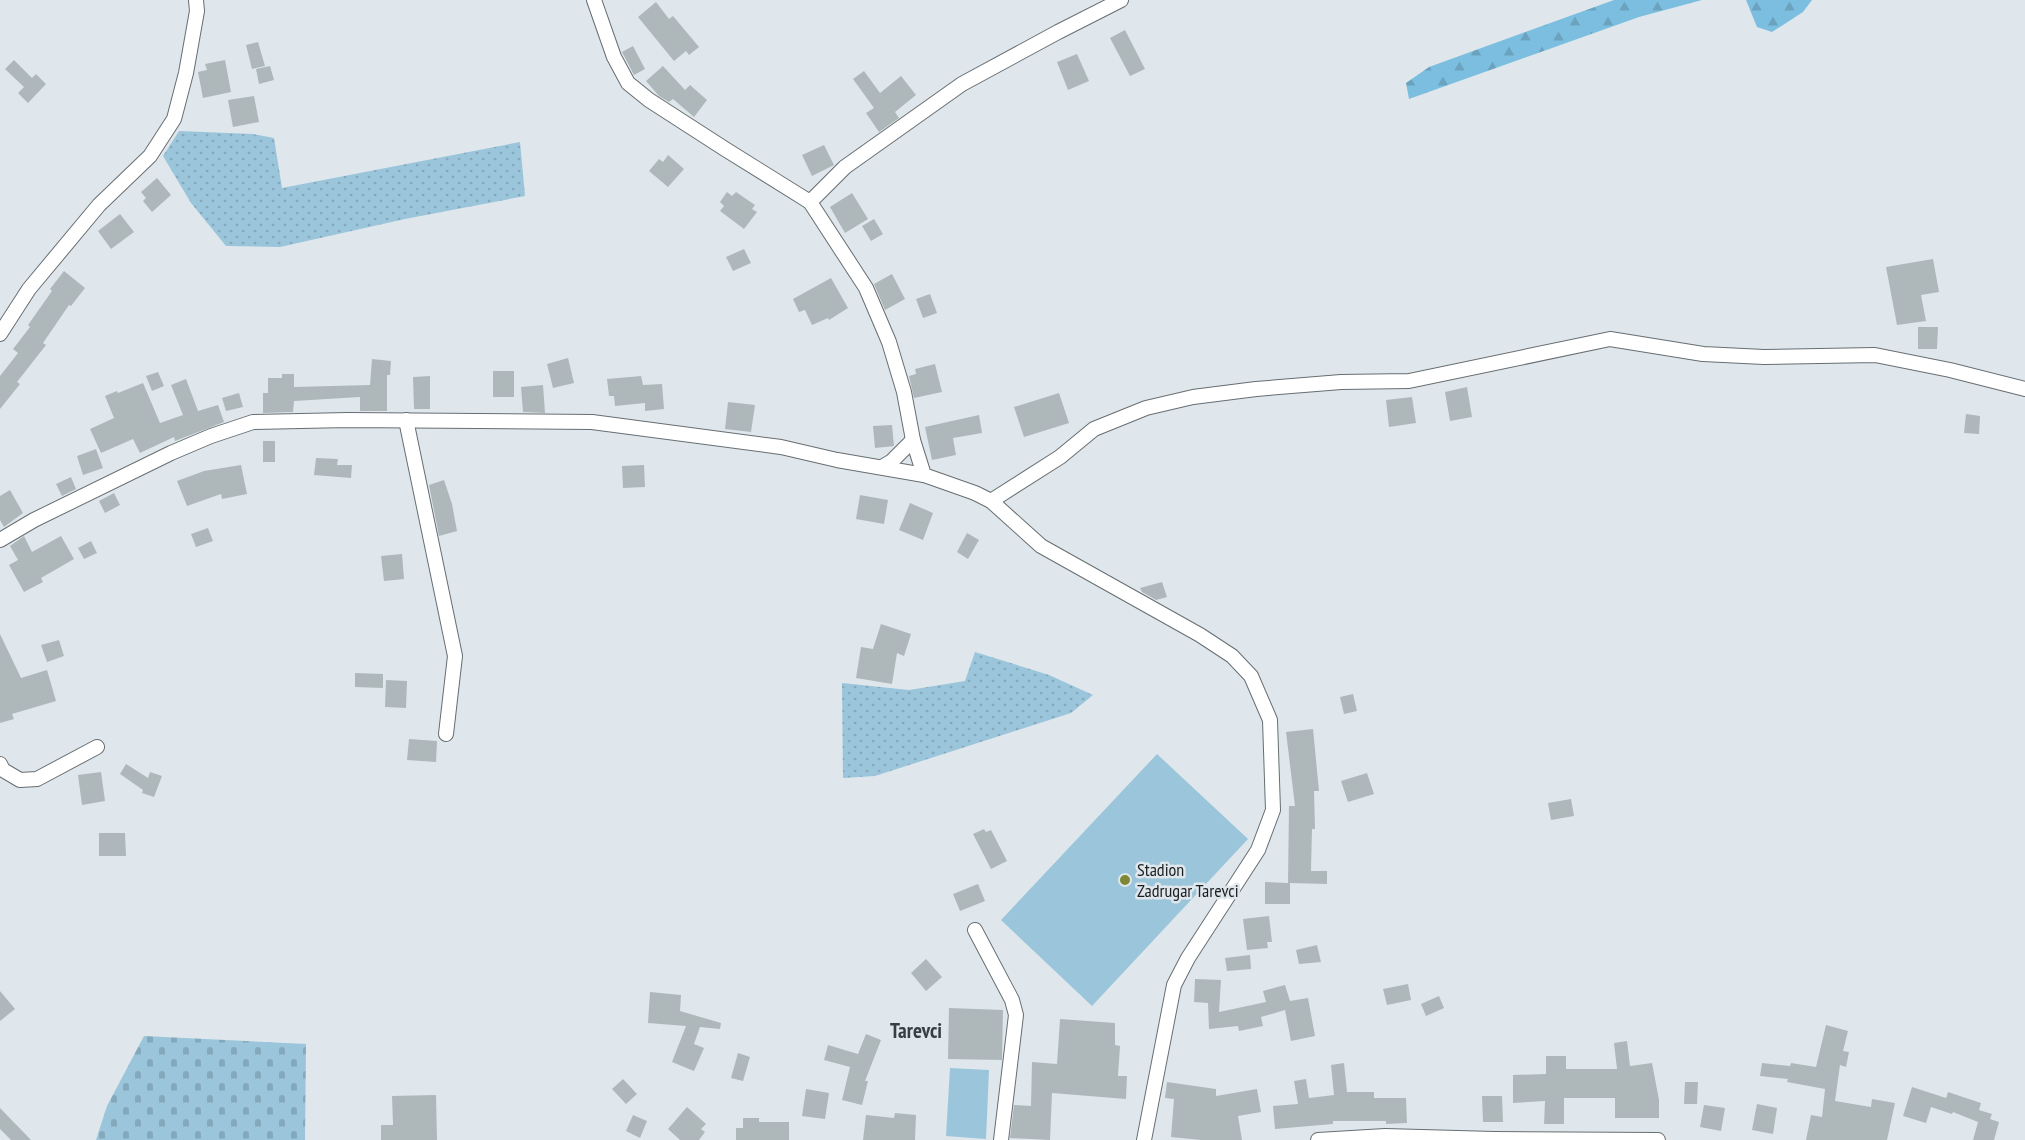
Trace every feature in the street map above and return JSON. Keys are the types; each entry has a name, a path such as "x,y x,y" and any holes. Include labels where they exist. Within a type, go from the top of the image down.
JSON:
{"street":[{"path":"0,334 29,289 99,206 150,156 174,120 188,63 197,11 196,0"},
{"path":"594,0 614,57 628,83 687,125 810,202 866,288 890,342 904,392 913,440 924,476"},
{"path":"810,202 845,167 962,84 1121,0"},
{"path":"991,501 1060,457 1094,429 1146,408 1193,397 1256,389 1341,382 1408,381 1610,339 1703,354 1764,357 1875,355 1950,370 2025,389"},
{"path":"0,540 34,520 171,453 253,422 406,420 592,422 781,447 924,476 975,493 991,501 1041,546 1200,635 1232,656 1251,676 1270,720 1273,810 1258,850 1188,958 1174,986 1144,1140"},
{"path":"406,420 455,656 447,734"},
{"path":"882,467 892,461 913,440"},
{"path":"0,764 3,770 20,780 37,779 97,747"},
{"path":"975,930 1012,1000 1016,1016 1001,1140"},
{"path":"1318,1140 1385,1136 1494,1140 1658,1140"}],"green space":[{"path":"1614,0 1702,0 1639,17 1409,99 1406,83 1429,67"},
{"path":"1746,0 1812,0 1803,12 1772,32 1757,27"},
{"path":"179,131 253,134 274,138 282,188 520,142 525,196 405,219 280,247 226,246 191,203 163,156"},
{"path":"975,652 1049,675 1093,695 1071,713 875,776 843,778 842,683 909,690 965,681"},
{"name":"Stadion Zadrugar Tarevci","path":"1157,754 1248,839 1092,1006 1001,920"},
{"path":"144,1036 306,1044 305,1140 96,1140 107,1106"},
{"path":"950,1068 989,1070 986,1139 946,1136"}],"building":[{"path":"656,2 669,19 673,16 699,47 689,55 686,51 674,61 638,17"},
{"path":"1125,30 1145,69 1130,76 1110,38"},
{"path":"258,42 265,66 252,69 246,45"},
{"path":"633,46 645,69 634,75 622,52"},
{"path":"1077,54 1089,81 1068,90 1057,62"},
{"path":"14,60 32,78 36,74 46,84 28,103 18,93 24,87 5,69"},
{"path":"225,60 231,92 203,98 198,72 207,70 205,64"},
{"path":"270,66 274,80 259,84 256,69"},
{"path":"663,66 685,90 690,85 707,100 694,117 673,99 669,102 659,96 646,81"},
{"path":"864,71 880,93 901,76 916,95 895,112 899,118 879,132 866,113 874,108 853,79"},
{"path":"254,96 259,122 233,127 228,100"},
{"path":"824,145 834,165 812,176 802,155"},
{"path":"668,155 684,169 668,187 649,171 659,159 663,162"},
{"path":"157,178 171,195 152,212 143,201 146,198 141,192"},
{"path":"727,192 732,196 736,192 755,205 752,209 757,212 744,229 720,211 724,206 720,202"},
{"path":"852,193 868,219 845,233 830,207"},
{"path":"120,214 134,232 111,249 98,231"},
{"path":"874,219 883,234 871,241 862,226"},
{"path":"744,249 751,263 733,271 726,257"},
{"path":"1933,259 1939,292 1921,295 1926,321 1897,325 1886,267"},
{"path":"64,271 85,288 71,306 69,305 43,343 46,345 17,382 20,384 0,409 0,376 18,353 13,349 30,327 28,325"},
{"path":"892,274 905,299 885,310 874,284"},
{"path":"831,278 848,308 829,320 828,318 812,325 805,310 799,312 793,299"},
{"path":"930,294 937,313 923,318 916,299"},
{"path":"1918,327 1938,327 1937,349 1918,349"},
{"path":"568,358 574,383 553,388 547,364"},
{"path":"372,359 391,361 390,375 387,375 387,411 360,411 360,397 294,401 293,412 263,413 263,393 268,393 268,378 282,378 282,374 294,374 294,387 370,385"},
{"path":"935,364 942,392 914,398 909,376 916,374 915,369"},
{"path":"493,371 514,371 514,397 493,397"},
{"path":"158,372 164,386 152,391 146,376"},
{"path":"430,376 430,409 414,409 413,377"},
{"path":"641,376 643,385 662,384 664,409 645,411 645,403 615,406 614,396 609,396 607,379"},
{"path":"186,379 198,411 218,405 224,422 175,441 174,437 140,453 133,439 101,453 90,429 114,418 105,396 143,383 160,423 183,415 171,385"},
{"path":"543,385 545,413 523,412 521,387"},
{"path":"1467,387 1472,417 1450,421 1445,392"},
{"path":"239,393 243,407 226,411 222,398"},
{"path":"1059,393 1069,423 1024,437 1014,407"},
{"path":"1412,397 1416,423 1389,427 1386,400"},
{"path":"728,402 755,405 751,432 725,429"},
{"path":"1966,414 1980,416 1979,434 1964,433"},
{"path":"979,415 982,433 953,438 956,455 932,460 925,427"},
{"path":"892,425 894,446 875,448 873,426"},
{"path":"263,441 275,441 275,462 263,462"},
{"path":"96,449 103,468 83,475 77,456"},
{"path":"316,458 338,459 337,465 352,465 351,478 314,475"},
{"path":"241,465 247,494 222,499 221,494 187,506 177,481 204,471"},
{"path":"644,465 645,487 623,488 622,466"},
{"path":"71,477 76,489 62,496 56,484"},
{"path":"444,480 452,504 457,531 439,536 429,485"},
{"path":"10,490 23,513 4,527 0,520 0,496"},
{"path":"114,493 120,505 105,513 99,501"},
{"path":"860,495 888,500 884,524 856,519"},
{"path":"910,503 933,513 923,540 899,530"},
{"path":"208,528 213,541 196,547 191,534"},
{"path":"967,533 979,540 968,559 957,552"},
{"path":"24,536 32,552 61,536 74,559 41,578 43,582 24,592 9,565 18,560 10,546"},
{"path":"91,541 97,553 84,559 78,548"},
{"path":"402,554 404,579 384,581 381,556"},
{"path":"1162,582 1167,597 1156,600 1142,592 1140,588"},
{"path":"881,624 911,634 904,656 897,653 892,684 856,678 861,647 873,649"},
{"path":"0,634 21,678 47,670 56,701 12,714 14,719 0,723"},
{"path":"59,640 64,656 47,662 41,645"},
{"path":"355,673 383,674 383,688 355,687"},
{"path":"386,680 407,681 406,708 385,707"},
{"path":"1353,694 1357,711 1344,714 1340,697"},
{"path":"1313,729 1319,791 1314,791 1315,829 1312,829 1311,871 1327,871 1327,884 1290,883 1290,904 1265,904 1265,882 1288,883 1289,806 1295,806 1286,732"},
{"path":"409,739 437,741 436,762 407,760"},
{"path":"126,764 148,778 150,772 162,776 154,797 142,793 143,790 120,774"},
{"path":"101,772 105,801 82,805 78,775"},
{"path":"1367,773 1374,794 1348,802 1341,781"},
{"path":"1571,799 1574,816 1551,820 1548,803"},
{"path":"984,829 986,832 991,830 1007,861 991,869 973,834"},
{"path":"99,833 125,833 126,856 99,856"},
{"path":"978,884 985,901 960,911 953,894"},
{"path":"1269,916 1272,942 1267,942 1268,948 1247,950 1243,919"},
{"path":"1317,945 1321,962 1299,964 1296,950"},
{"path":"1250,955 1251,969 1227,971 1225,958"},
{"path":"926,959 942,977 926,991 911,973"},
{"path":"1195,979 1221,980 1219,1012 1266,1002 1263,991 1285,985 1290,1001 1308,998 1315,1036 1291,1041 1285,1010 1261,1017 1263,1026 1239,1031 1238,1026 1209,1029 1208,1003 1194,1002"},
{"path":"1408,984 1411,1000 1387,1005 1383,989"},
{"path":"0,991 15,1009 0,1021"},
{"path":"650,992 681,995 680,1011 721,1023 720,1029 700,1027 694,1044 704,1048 694,1071 672,1062 686,1026 648,1023"},
{"path":"1439,996 1444,1008 1426,1016 1421,1004"},
{"path":"949,1008 1003,1010 1002,1060 948,1059"},
{"path":"1060,1019 1115,1023 1115,1045 1120,1046 1118,1076 1127,1076 1126,1099 1052,1093 1050,1140 1010,1138 1014,1105 1031,1106 1032,1062 1057,1064"},
{"path":"1826,1025 1848,1031 1843,1051 1849,1052 1846,1067 1840,1065 1835,1101 1871,1107 1872,1099 1895,1103 1887,1140 1806,1140 1811,1115 1822,1117 1825,1089 1787,1082 1788,1079 1760,1076 1762,1063 1790,1066 1791,1063 1816,1067"},
{"path":"866,1034 881,1040 865,1081 868,1081 862,1105 842,1100 850,1067 824,1060 828,1045 858,1054"},
{"path":"1627,1041 1630,1066 1652,1063 1659,1100 1659,1118 1615,1118 1615,1098 1564,1098 1564,1124 1544,1124 1545,1101 1513,1103 1513,1075 1546,1074 1546,1056 1566,1056 1566,1069 1617,1069 1614,1043"},
{"path":"738,1053 750,1057 743,1081 731,1078"},
{"path":"1344,1063 1347,1092 1374,1092 1374,1098 1406,1098 1407,1123 1333,1121 1333,1124 1275,1129 1273,1106 1298,1104 1294,1081 1306,1079 1309,1098 1334,1095 1331,1065"},
{"path":"623,1079 637,1094 626,1104 612,1089"},
{"path":"1167,1082 1216,1089 1216,1096 1257,1089 1261,1112 1238,1116 1242,1140 1171,1137 1174,1099 1165,1098"},
{"path":"1685,1082 1698,1082 1697,1104 1684,1104"},
{"path":"1912,1087 1946,1098 1948,1092 1981,1103 1979,1110 1992,1114 1990,1119 1999,1122 1994,1140 1973,1140 1978,1122 1953,1112 1952,1114 1931,1107 1926,1123 1903,1116"},
{"path":"806,1089 829,1093 825,1119 802,1116"},
{"path":"436,1095 437,1140 381,1140 381,1125 393,1125 392,1096"},
{"path":"1482,1096 1502,1096 1503,1122 1483,1122"},
{"path":"1757,1104 1777,1108 1773,1134 1752,1130"},
{"path":"1704,1105 1725,1108 1721,1131 1700,1127"},
{"path":"687,1107 706,1124 701,1129 705,1132 699,1140 680,1140 668,1129"},
{"path":"0,1108 31,1140 11,1140 0,1129"},
{"path":"895,1113 916,1115 915,1140 863,1140 866,1115 894,1118"},
{"path":"633,1115 647,1121 640,1138 626,1131"},
{"path":"743,1118 759,1118 759,1122 789,1122 789,1140 736,1140 736,1128 743,1128"}],"place":[{"name":"Stadion Zadrugar Tarevci","path":"1125,880"}],"district":[{"name":"Tarevci","path":"916,1031"}]}
